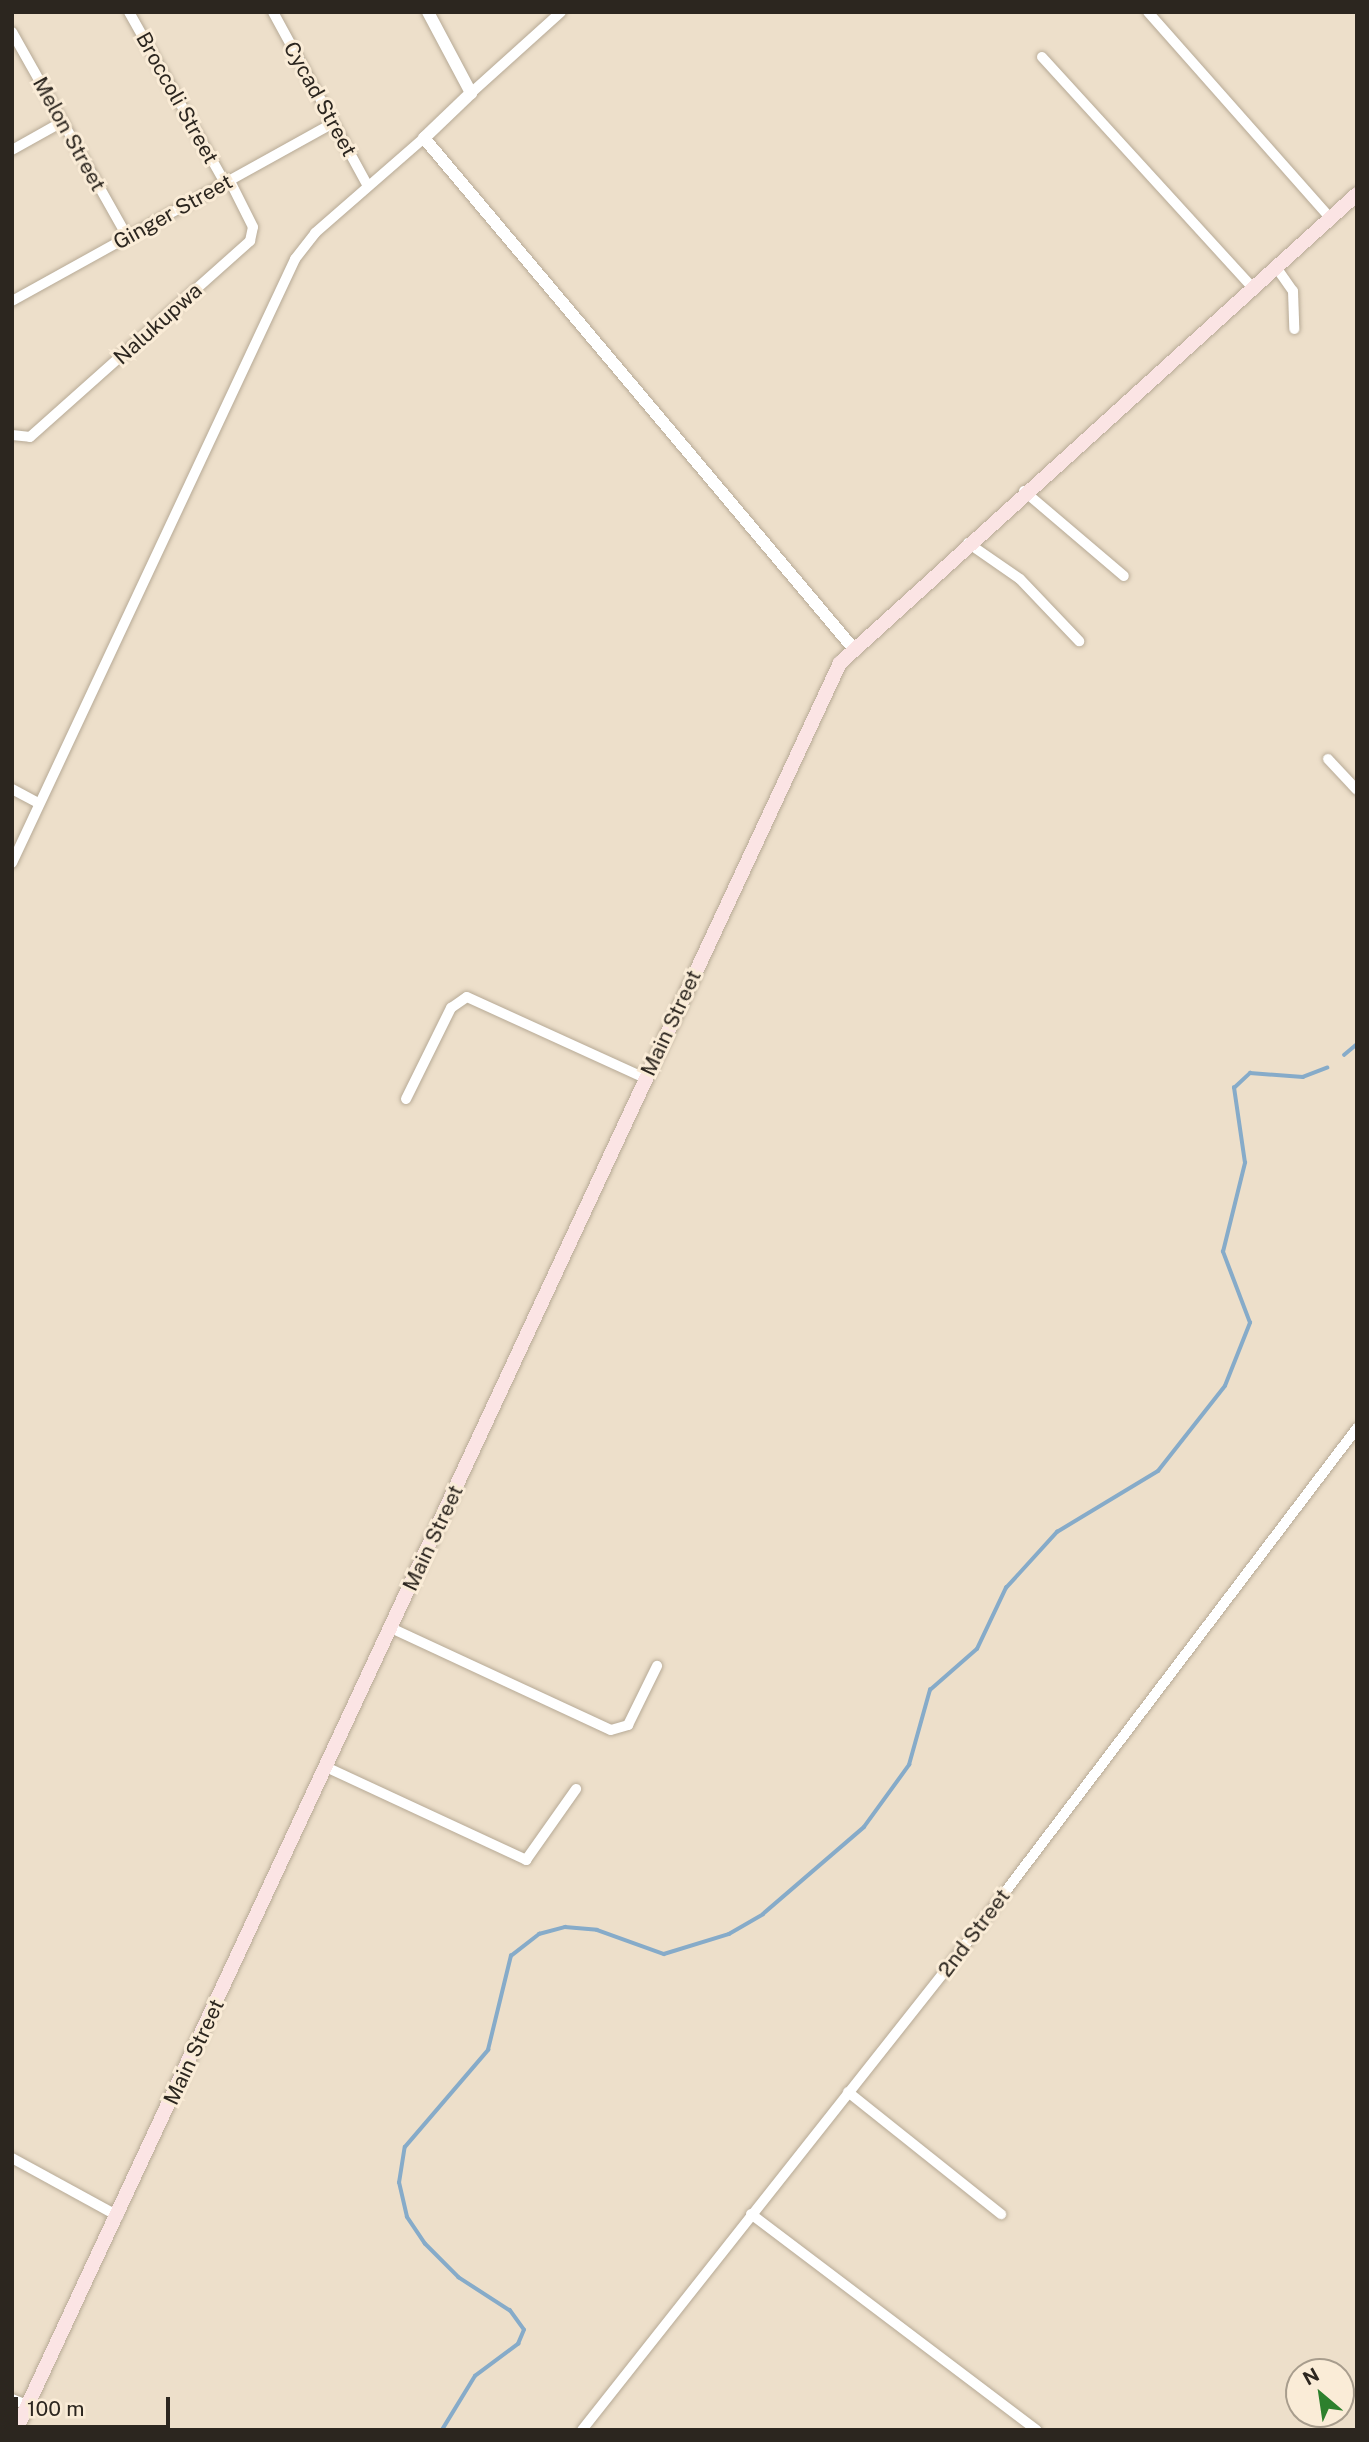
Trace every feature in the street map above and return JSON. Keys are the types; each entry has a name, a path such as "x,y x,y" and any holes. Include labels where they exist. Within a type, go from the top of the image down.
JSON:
{"main road":[{"name":"Main Street","path":"16,2430 118,2216 814,712 853,648 1024,491 1357,194"}],"street":[{"name":"Broccoli Street","path":"129,12 227,182"},
{"name":"Cycad Street","path":"273,12 368,186"},
{"path":"428,12 471,93"},
{"path":"12,863 15,848 295,259 368,186 561,12"},
{"path":"1148,12 1330,218"},
{"name":"Melon Street","path":"12,32 127,236"},
{"path":"1042,57 1253,288"},
{"path":"12,150 62,122"},
{"name":"Ginger Street","path":"12,301 333,123"},
{"path":"424,138 853,648"},
{"name":"Nalukupwa","path":"12,435 30,437 250,241 253,228 227,182"},
{"path":"1276,267 1293,292 1294,329"},
{"path":"1024,491 1124,576"},
{"path":"968,542 1020,579 1079,641"},
{"path":"1328,760 1357,790"},
{"path":"12,789 38,803"},
{"path":"406,1099 451,1008 467,998 645,1078"},
{"name":"2nd Street","path":"582,2430 848,2092 1357,1428"},
{"path":"390,1628 616,1731 633,1718 657,1666"},
{"path":"326,1767 526,1860 576,1789"},
{"path":"848,2092 1001,2214"},
{"path":"12,2158 118,2216"},
{"path":"751,2214 1037,2430"},
{"path":"12,2399 27,2406"}],"waterway":[{"path":"1344,1055 1357,1044"},
{"path":"442,2430 475,2376 518,2344 524,2330 510,2311 459,2278 425,2244 407,2217 399,2183 405,2147 488,2050 511,1956 539,1934 565,1927 597,1930 664,1954 729,1934 763,1914 864,1827 909,1765 930,1690 977,1649 1006,1588 1057,1532 1158,1471 1225,1386 1250,1323 1223,1252 1245,1163 1234,1088 1250,1073 1303,1077 1327,1068"}]}
